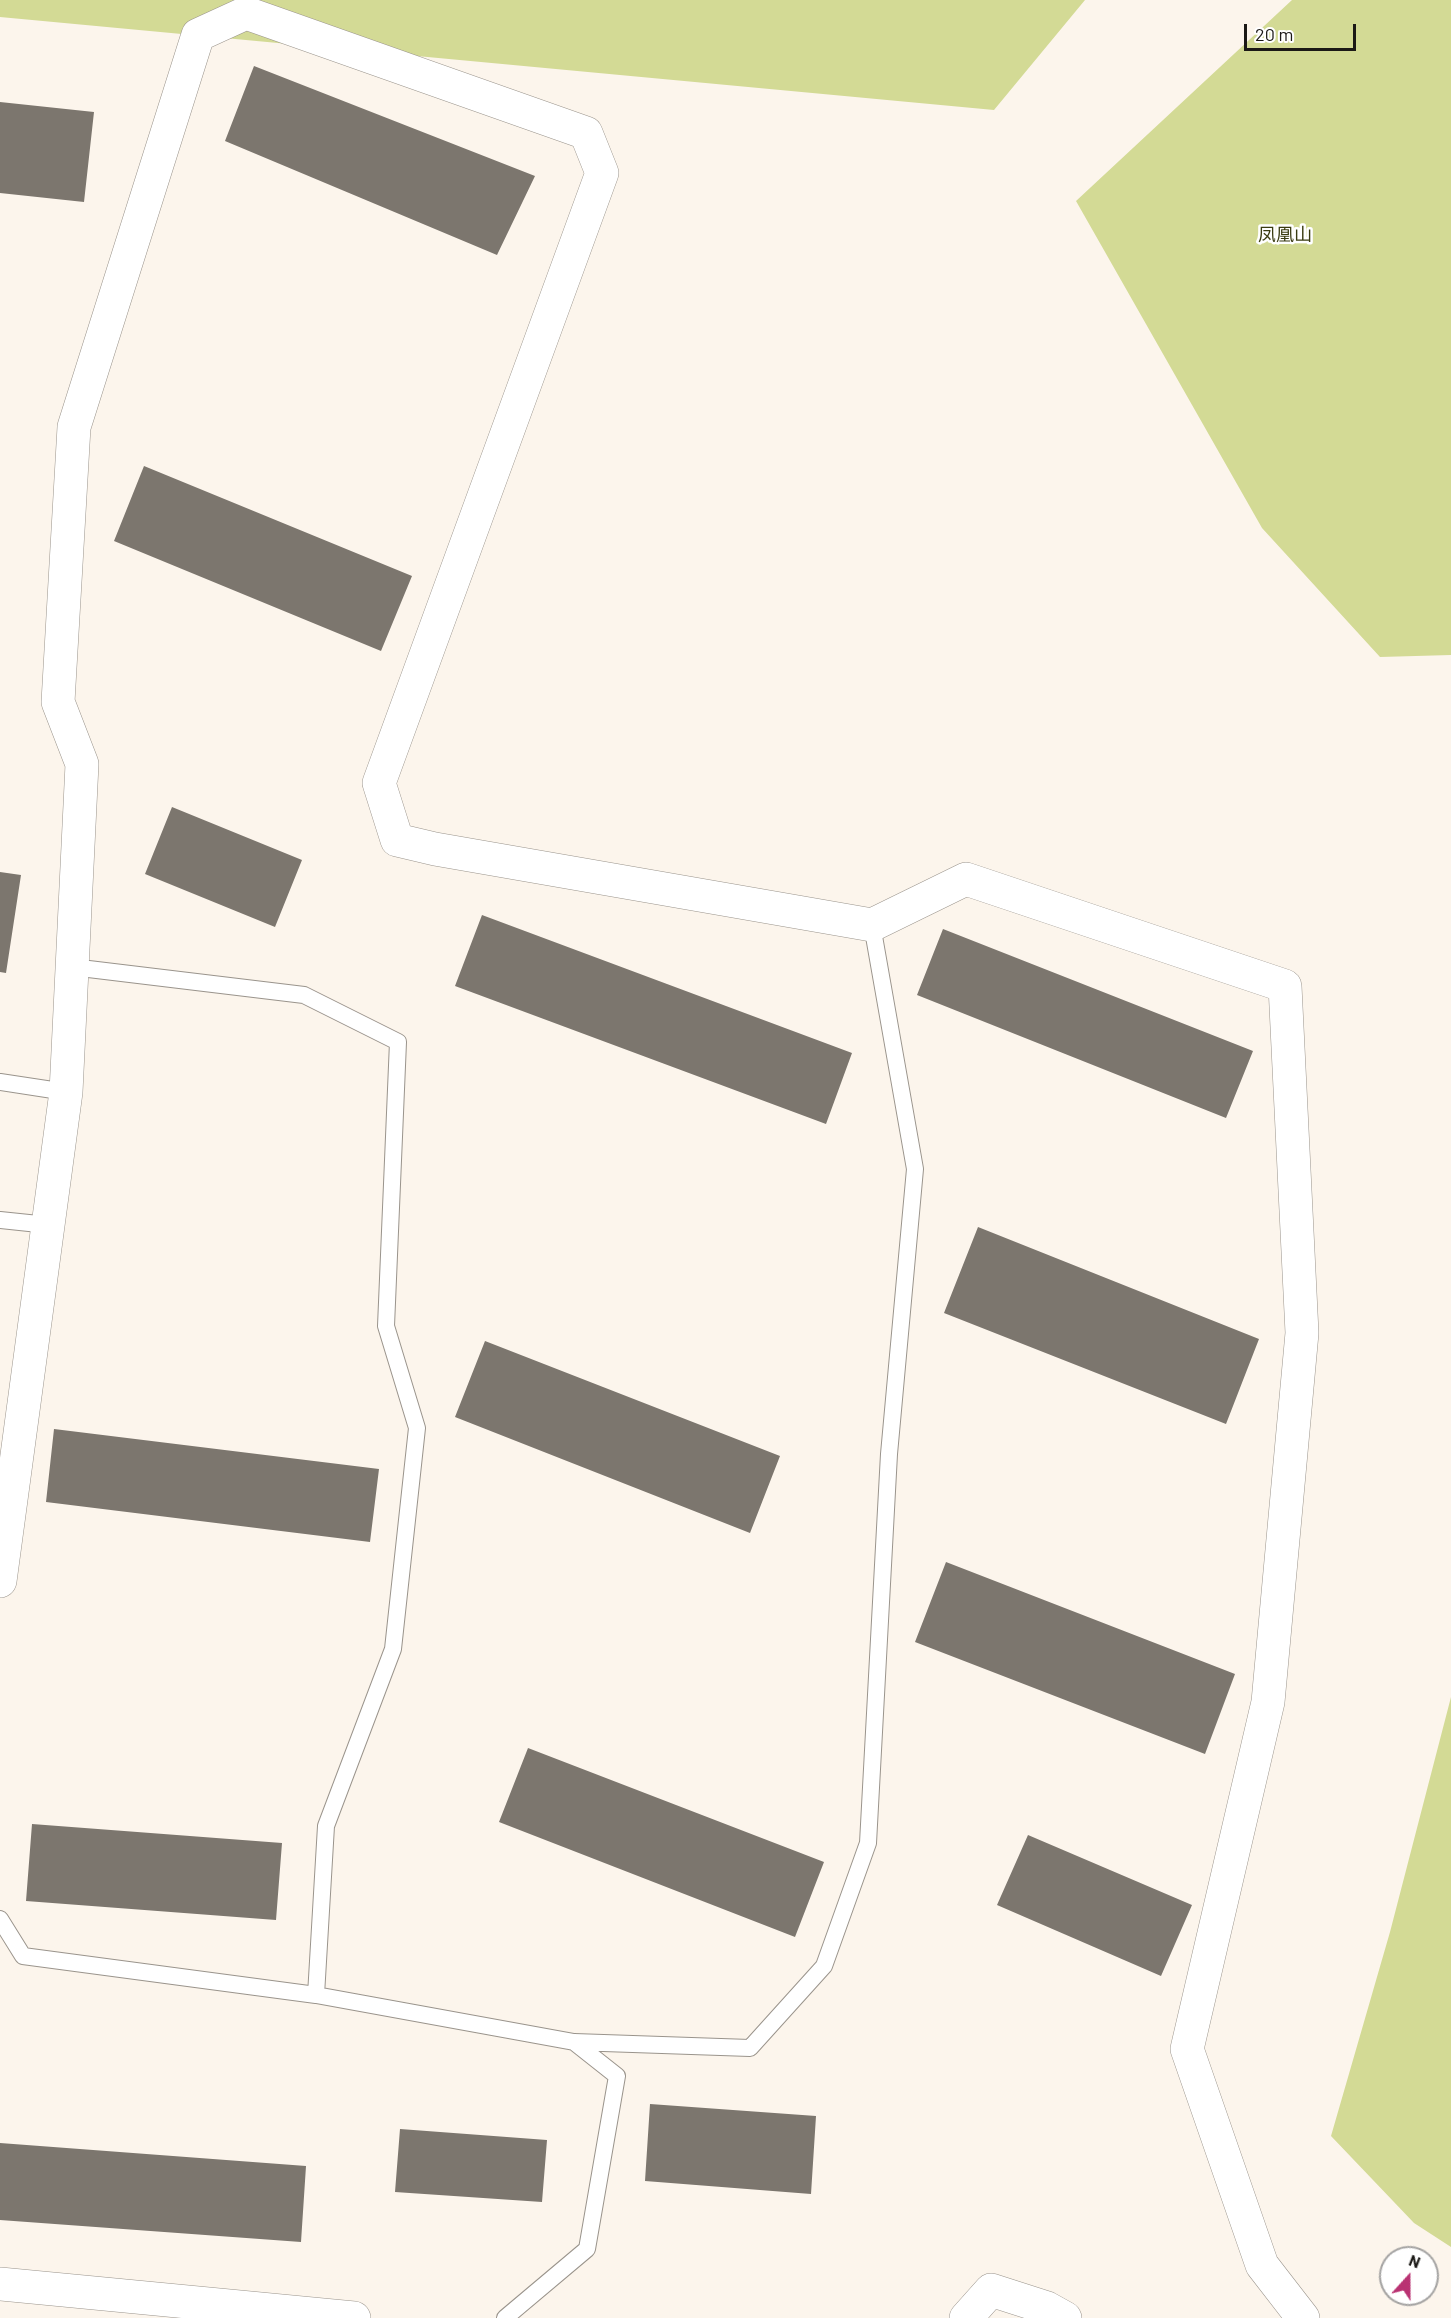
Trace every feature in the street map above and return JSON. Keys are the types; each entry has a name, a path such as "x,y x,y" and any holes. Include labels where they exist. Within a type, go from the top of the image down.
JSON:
{"street":[{"path":"0,1581 66,1092 82,765 58,702 74,427 198,35 246,13 586,133 602,172 379,783 397,840 435,849 872,925 966,879 1285,986 1302,1333 1270,1690 1187,2049 1262,2265 1303,2318"},
{"path":"0,2284 354,2318"},
{"path":"966,2318 991,2290 1047,2308 1065,2318"}],"lane":[{"path":"0,1920 22,1956 316,1995 574,2042 750,2048 824,1966 868,1843 889,1454 915,1169 872,925"},
{"path":"72,967 304,995 398,1042 386,1326 417,1428 393,1649 326,1826 316,1995"},
{"path":"0,1082 66,1092"},
{"path":"0,1220 48,1225"},
{"path":"505,2318 587,2249 617,2076 574,2042"}],"green space":[{"path":"0,0 1085,0 994,110 0,17"},
{"name":"凤凰山","path":"1292,0 1451,0 1451,655 1380,657 1262,528 1076,201"},
{"path":"1451,1697 1451,2247 1414,2223 1331,2136 1390,1932"}],"building":[{"path":"254,66 535,176 497,255 225,141"},
{"path":"0,102 94,112 84,202 0,193"},
{"path":"144,466 412,576 381,651 114,541"},
{"path":"172,807 302,860 275,927 145,874"},
{"path":"0,872 21,875 6,973 0,972"},
{"path":"482,915 852,1053 826,1124 455,986"},
{"path":"943,929 1253,1051 1226,1118 917,995"},
{"path":"978,1227 1259,1339 1226,1424 944,1313"},
{"path":"485,1341 780,1456 750,1533 455,1417"},
{"path":"54,1429 379,1469 370,1542 46,1502"},
{"path":"946,1562 1235,1674 1205,1754 915,1642"},
{"path":"528,1748 824,1862 795,1937 499,1822"},
{"path":"32,1824 282,1843 276,1920 26,1901"},
{"path":"1028,1835 1192,1905 1161,1976 997,1905"},
{"path":"650,2104 816,2116 811,2194 645,2181"},
{"path":"400,2129 547,2140 542,2202 395,2192"},
{"path":"0,2143 306,2166 301,2242 0,2220"}]}
